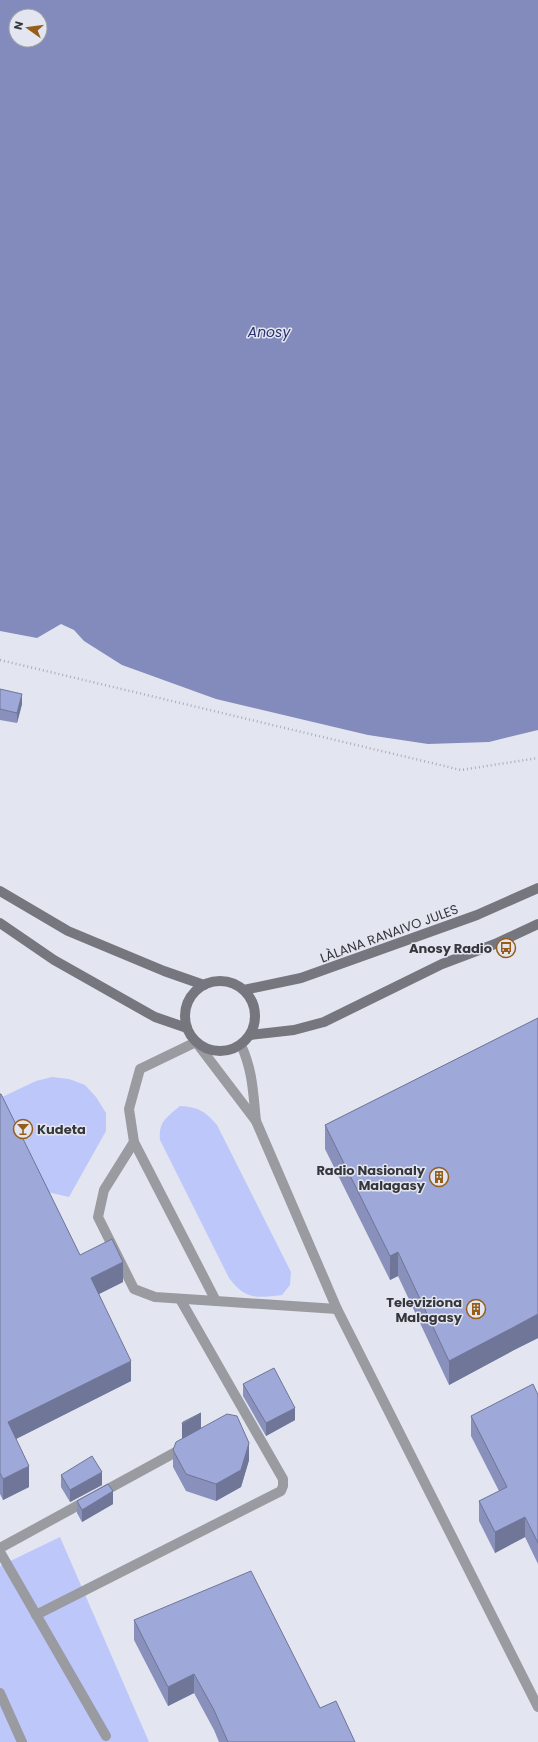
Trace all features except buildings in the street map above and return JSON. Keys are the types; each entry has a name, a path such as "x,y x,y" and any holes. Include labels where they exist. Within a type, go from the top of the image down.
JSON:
{"main road":[{"name":"LÀLANA RANAIVO JULES","path":"244,990 300,978 477,915 538,888"},
{"path":"0,891 68,931 204,985"},
{"path":"0,923 54,960 155,1017 187,1028"},
{"path":"250,1035 294,1030 324,1022 442,964 495,944 538,924"},
{"path":"215,981 225,981 235,984 244,990 251,1000 255,1011 254,1024 250,1035 241,1045 226,1051 210,1050 196,1042 187,1028 185,1015 188,1003 194,992 204,985 215,981"}],"street":[{"path":"216,1301 134,1142 129,1109 140,1069 196,1042 256,1121 337,1309 538,1707"},
{"path":"241,1045 248,1062 252,1080 256,1121"},
{"path":"134,1142 104,1190 98,1217 134,1289 155,1297 337,1309"},
{"path":"36,1615 281,1491 283,1479 243,1415 180,1299"},
{"path":"0,1548 192,1443"},
{"path":"0,1552 106,1736"},
{"path":"0,1693 22,1742"}],"path":[{"path":"0,660 461,770 538,758"}],"shaded area":[{"path":"52,1077 69,1079 85,1085 96,1097 106,1113 106,1131 69,1197 43,1191 0,1098 36,1081"},
{"path":"180,1106 192,1107 205,1113 217,1125 291,1272 290,1285 282,1295 265,1297 252,1296 246,1294 229,1278 160,1140 160,1129 164,1120"},
{"path":"60,1537 149,1742 0,1742 0,1566"}],"water":[{"name":"Anosy","path":"0,0 538,0 538,730 489,742 428,744 368,735 216,699 122,665 84,641 74,630 61,624 37,638 0,631"}],"place":[{"name":"Anosy Radio","path":"506,948"},
{"name":"Kudeta","path":"23,1129"},
{"name":"Radio Nasionaly Malagasy","path":"439,1177"},
{"name":"Televiziona Malagasy","path":"476,1309"}]}
